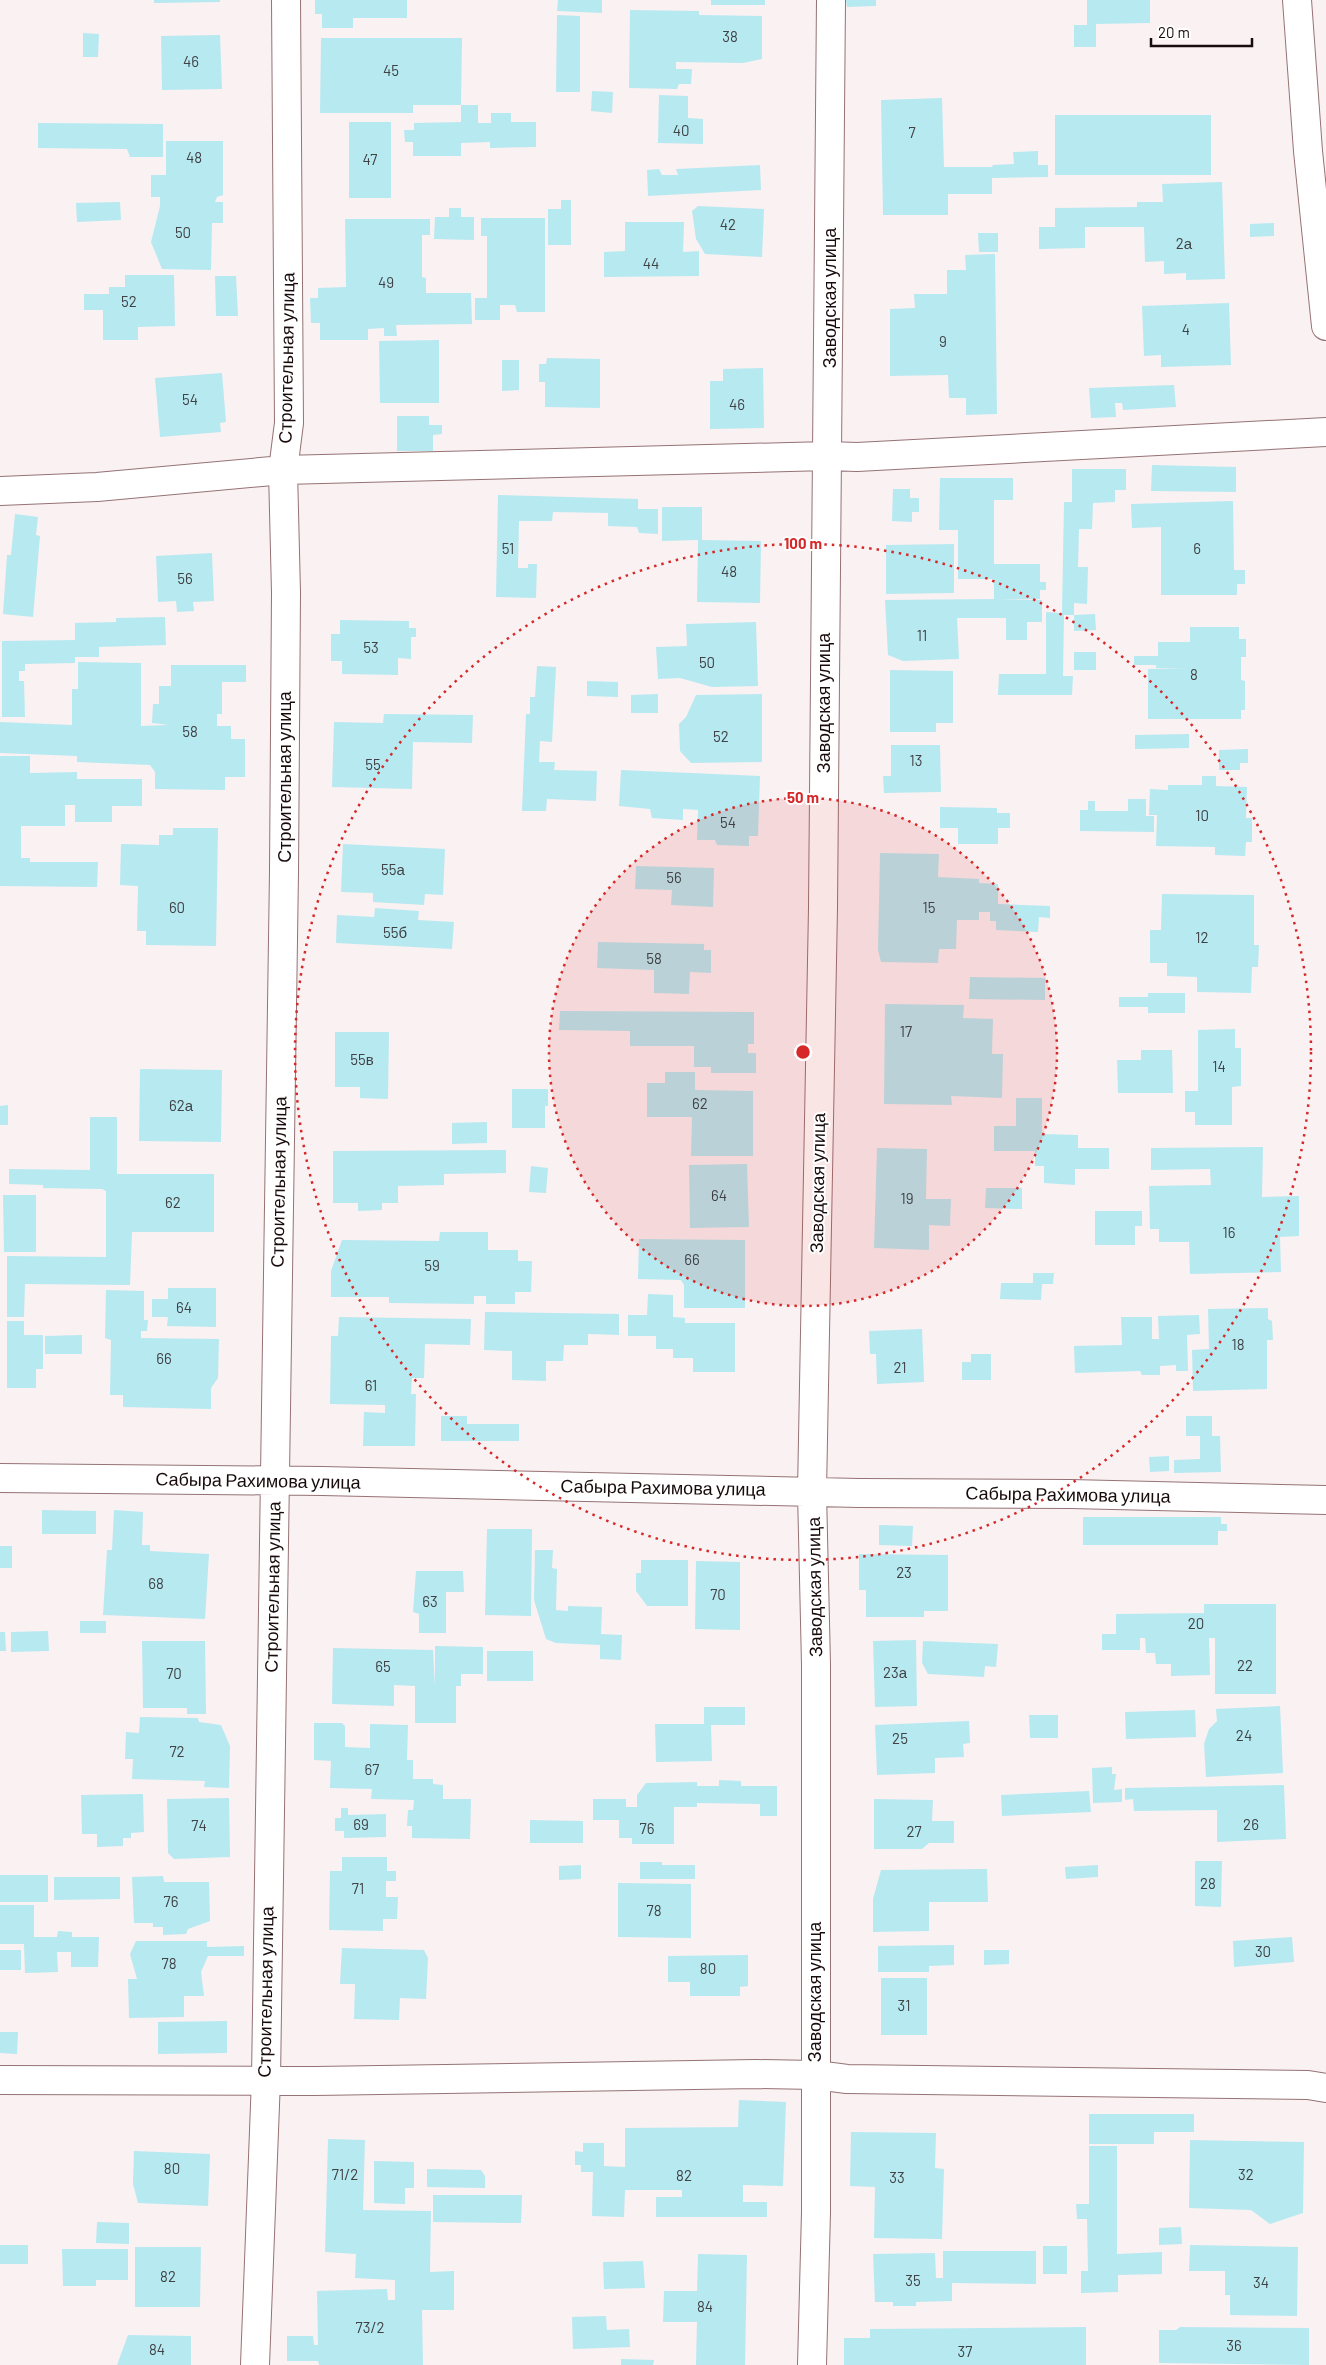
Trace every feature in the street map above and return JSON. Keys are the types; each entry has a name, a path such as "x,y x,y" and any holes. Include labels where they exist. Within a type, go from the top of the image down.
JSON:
{"street":[{"name":"Строительная улица","path":"255,2365 266,2079 285,792 286,593 284,470 289,423 286,0"},
{"name":"Заводская улица","path":"812,2365 816,2075 816,1665 812,1492 823,908 831,0"},
{"path":"1297,0 1308,151 1326,326"},
{"path":"0,491 97,487 284,470 827,456 857,458 1326,432"},
{"name":"Сабыра Рахимова улица","path":"0,1478 274,1481 1326,1500"},
{"path":"0,2080 266,2079 315,2081 756,2074 816,2075 846,2079 1308,2085 1326,2088"}],"building":[{"path":"154,0 220,0 220,2 154,3"},
{"path":"315,0 407,0 407,18 353,18 353,28 322,28 322,14 315,14"},
{"path":"558,0 602,0 602,13 557,11"},
{"path":"711,0 765,0 765,5 711,5"},
{"path":"846,0 876,0 876,6 847,7"},
{"path":"1087,0 1150,0 1150,23 1096,24 1096,47 1074,47 1074,25 1087,25"},
{"path":"630,10 699,11 699,15 762,16 762,59 743,63 676,62 676,69 692,69 691,84 679,84 677,89 629,88"},
{"path":"557,15 580,16 580,92 556,92"},
{"path":"83,33 99,34 98,57 83,57"},
{"path":"220,35 222,89 162,90 161,36"},
{"path":"321,38 462,38 461,105 413,105 413,113 320,113"},
{"path":"592,91 613,92 612,113 591,111"},
{"path":"659,95 688,96 688,118 703,119 703,144 658,143"},
{"path":"942,98 944,167 992,167 993,165 1014,164 1013,152 1038,151 1038,165 1048,165 1048,177 992,178 992,194 948,194 948,215 883,215 881,100"},
{"path":"461,105 478,105 478,123 491,123 491,113 511,113 511,122 536,122 536,147 490,148 490,142 461,143 461,156 413,156 413,142 405,142 404,130 414,130 414,123 461,122"},
{"path":"1055,115 1211,115 1211,175 1055,175"},
{"path":"349,122 391,122 391,198 349,198"},
{"path":"38,123 163,124 163,157 130,157 127,149 38,148"},
{"path":"166,141 223,141 223,195 217,197 215,202 223,202 223,223 212,223 211,270 162,269 151,242 160,206 160,197 151,197 151,175 166,175"},
{"path":"760,165 761,190 648,196 647,170 659,169 662,175 678,175 676,169"},
{"path":"1222,182 1225,279 1186,280 1186,273 1164,274 1164,261 1145,262 1144,227 1085,227 1085,248 1039,249 1039,227 1055,227 1055,208 1137,207 1137,202 1163,202 1162,184"},
{"path":"561,200 571,200 571,245 548,245 548,209 561,209"},
{"path":"120,202 121,220 77,222 76,203"},
{"path":"698,206 764,209 762,257 705,254 696,239 692,211"},
{"path":"449,208 461,208 461,217 474,217 474,240 434,239 435,217 449,217"},
{"path":"481,218 545,218 545,312 517,312 515,305 500,305 500,320 475,320 475,298 487,298 487,236 481,236"},
{"path":"345,219 430,219 430,235 422,235 422,277 426,278 426,293 471,293 472,324 396,325 397,336 384,336 384,328 368,329 368,340 320,340 320,323 311,323 310,298 318,298 318,288 346,287"},
{"path":"625,222 684,222 683,252 699,251 699,276 604,277 604,252 625,251"},
{"path":"1274,223 1274,236 1250,237 1250,224"},
{"path":"978,233 998,233 998,252 979,252"},
{"path":"995,254 997,414 966,415 966,398 949,398 948,375 890,376 890,309 915,308 914,294 947,294 947,270 966,270 965,255"},
{"path":"125,275 174,275 175,326 138,327 138,340 103,340 103,310 84,310 84,294 109,294 109,287 125,287"},
{"path":"215,276 236,276 238,316 216,316"},
{"path":"1229,303 1231,365 1161,367 1161,355 1144,356 1142,306"},
{"path":"439,340 439,403 380,403 379,341"},
{"path":"547,358 600,359 600,408 545,407 545,382 539,382 539,364 546,364"},
{"path":"502,360 519,360 519,390 502,391"},
{"path":"763,368 764,428 710,429 710,381 723,381 723,369"},
{"path":"222,373 226,422 220,423 221,432 160,437 155,378"},
{"path":"1174,385 1176,407 1123,410 1122,403 1115,403 1116,417 1091,418 1089,388"},
{"path":"397,416 429,416 429,425 442,425 442,434 433,435 433,451 397,451"},
{"path":"1152,465 1236,467 1236,492 1151,491"},
{"path":"1072,469 1126,469 1126,490 1115,490 1115,502 1093,503 1092,529 1079,529 1078,567 1088,567 1087,604 1074,603 1074,615 1064,615 1063,676 1073,676 1072,695 998,695 999,674 1046,674 1046,612 1062,613 1064,502 1072,502"},
{"path":"940,478 1013,478 1013,500 994,500 994,564 1040,564 1040,582 1046,582 1046,590 1040,590 1040,599 998,599 1042,600 1042,622 1027,622 1027,640 1006,640 1006,618 957,618 959,659 903,661 888,655 885,600 994,599 994,579 958,579 958,530 939,530"},
{"path":"893,489 910,489 910,498 919,498 919,512 912,512 912,522 892,521"},
{"path":"498,495 638,499 638,509 658,509 658,534 639,533 637,527 608,526 608,513 553,512 552,521 519,521 518,568 528,568 528,564 537,564 536,598 496,597"},
{"path":"1233,501 1234,570 1245,570 1245,584 1237,584 1237,595 1161,595 1161,527 1132,528 1131,504"},
{"path":"662,507 702,507 702,540 761,541 760,603 697,602 698,540 662,541"},
{"path":"15,514 38,517 36,535 40,536 33,617 3,614 7,555 11,555"},
{"path":"954,544 954,593 886,594 886,545"},
{"path":"212,553 214,601 193,602 194,611 177,612 176,601 158,602 156,556"},
{"path":"1095,614 1096,630 1074,631 1074,615"},
{"path":"165,617 166,645 99,647 99,657 75,657 75,663 25,664 25,671 19,671 19,681 24,681 25,717 2,717 2,641 75,640 75,623 116,622 116,618"},
{"path":"340,620 409,621 409,628 416,628 416,637 411,637 411,659 398,658 398,675 342,674 342,661 331,661 331,634 340,634"},
{"path":"756,622 758,686 712,687 680,678 658,679 656,647 687,646 686,624"},
{"path":"1190,627 1239,627 1239,639 1246,639 1246,657 1241,657 1241,680 1245,681 1245,710 1241,710 1241,719 1148,719 1148,669 1187,668 1156,668 1156,665 1134,665 1134,656 1158,656 1158,642 1190,642"},
{"path":"1074,652 1096,652 1096,670 1074,670"},
{"path":"78,662 141,663 141,726 169,725 152,723 153,704 159,704 159,686 171,686 171,665 246,665 246,682 222,682 222,714 217,714 217,726 231,726 231,739 245,739 245,777 225,777 225,790 155,789 155,772 150,765 77,762 77,756 0,753 0,722 72,725 72,689 78,689"},
{"path":"537,666 556,667 552,742 540,741 539,762 555,762 554,770 597,771 596,801 547,799 546,811 522,811 526,714 530,714 530,697 535,697"},
{"path":"890,670 953,671 953,723 936,723 936,732 890,732"},
{"path":"587,681 618,682 618,697 587,696"},
{"path":"658,694 658,713 631,713 631,695"},
{"path":"762,694 762,762 691,763 680,751 679,724 686,717 696,695"},
{"path":"384,714 473,715 472,743 413,742 412,789 332,787 334,722 383,723"},
{"path":"1189,734 1189,748 1135,749 1135,735"},
{"path":"891,745 940,745 941,792 884,793 883,776 891,776"},
{"path":"1248,749 1248,763 1240,763 1240,770 1219,770 1219,750"},
{"path":"0,756 30,756 30,773 77,772 77,779 142,779 142,806 112,806 112,822 75,822 75,805 65,805 65,826 21,826 21,858 30,858 30,862 98,862 97,887 0,886"},
{"path":"621,770 760,776 758,836 749,836 749,846 717,845 715,840 697,840 698,810 683,809 683,820 652,818 650,809 619,806"},
{"path":"1202,776 1216,776 1216,786 1247,787 1246,818 1252,818 1252,842 1246,842 1245,856 1215,855 1215,847 1156,846 1157,815 1149,815 1150,789 1168,790 1168,785 1202,785"},
{"path":"1128,799 1146,799 1146,816 1154,816 1154,832 1080,831 1080,810 1088,810 1088,801 1095,801 1095,811 1128,811"},
{"path":"940,807 997,808 997,813 1010,813 1010,828 998,828 998,844 958,844 958,828 940,828"},
{"path":"173,828 218,828 216,946 146,945 146,931 137,931 138,886 120,885 121,844 159,845 159,835 173,835"},
{"path":"343,844 445,849 443,895 425,894 424,905 373,902 373,893 341,892"},
{"path":"880,853 939,854 938,877 979,879 979,883 998,884 998,904 1050,906 1050,918 1039,917 1038,932 996,930 996,921 990,921 990,912 979,912 979,920 957,920 956,949 939,949 938,963 881,962 878,950"},
{"path":"636,866 714,868 713,907 671,905 672,890 635,889"},
{"path":"1162,894 1254,895 1254,945 1259,945 1258,967 1252,967 1251,993 1197,992 1197,977 1167,976 1167,963 1150,963 1150,930 1161,930"},
{"path":"375,908 419,911 418,920 454,922 452,949 336,943 337,915 374,917"},
{"path":"598,942 704,944 704,950 711,950 711,973 690,972 689,994 654,993 654,970 597,968"},
{"path":"970,977 1045,978 1045,1000 969,999"},
{"path":"1148,993 1185,993 1185,1013 1148,1013 1148,1007 1119,1007 1119,997 1148,997"},
{"path":"885,1004 964,1005 963,1018 993,1019 992,1054 1003,1054 1002,1098 951,1096 952,1105 884,1104"},
{"path":"560,1011 754,1012 754,1044 748,1044 748,1053 756,1053 756,1073 711,1073 711,1067 694,1067 694,1046 630,1046 630,1031 559,1030"},
{"path":"1235,1029 1235,1048 1241,1048 1241,1086 1232,1087 1232,1125 1195,1125 1195,1112 1185,1112 1185,1091 1198,1091 1198,1030"},
{"path":"335,1032 389,1032 388,1099 360,1098 360,1087 335,1087"},
{"path":"1141,1050 1172,1050 1173,1093 1118,1093 1117,1060 1141,1060"},
{"path":"140,1069 222,1070 221,1142 139,1141"},
{"path":"665,1072 695,1072 695,1090 753,1091 753,1156 691,1156 692,1117 647,1117 647,1083 665,1083"},
{"path":"512,1089 548,1089 548,1106 545,1106 545,1128 512,1128"},
{"path":"1016,1098 1042,1098 1042,1134 1078,1135 1078,1148 1109,1148 1109,1169 1075,1169 1075,1185 1044,1183 1044,1166 1035,1166 1035,1151 994,1151 994,1126 1016,1126"},
{"path":"8,1105 8,1125 0,1125 0,1106"},
{"path":"90,1117 117,1117 117,1174 214,1174 214,1232 132,1232 130,1285 25,1284 24,1317 7,1317 7,1256 106,1257 106,1191 102,1189 43,1188 43,1185 9,1184 9,1169 90,1170"},
{"path":"487,1122 487,1143 452,1144 452,1123"},
{"path":"1263,1147 1262,1197 1299,1196 1299,1236 1280,1237 1281,1272 1190,1274 1189,1242 1159,1242 1159,1229 1150,1229 1149,1186 1211,1185 1210,1169 1151,1170 1151,1148"},
{"path":"877,1148 927,1149 926,1199 951,1199 950,1226 929,1225 929,1250 874,1248"},
{"path":"506,1150 506,1173 444,1174 444,1185 398,1186 398,1203 382,1203 382,1210 358,1211 358,1203 333,1203 333,1151"},
{"path":"747,1164 749,1227 690,1228 689,1165"},
{"path":"531,1166 548,1168 546,1193 529,1192"},
{"path":"986,1188 1022,1188 1022,1209 985,1208"},
{"path":"3,1195 36,1195 36,1252 4,1252"},
{"path":"1095,1211 1142,1211 1142,1226 1135,1226 1135,1245 1095,1245"},
{"path":"440,1232 488,1232 488,1250 518,1250 518,1261 532,1261 531,1292 515,1292 515,1304 486,1304 486,1296 474,1296 474,1304 389,1303 389,1297 331,1297 331,1271 342,1240 439,1241"},
{"path":"639,1239 745,1240 745,1308 684,1308 684,1285 681,1280 638,1279"},
{"path":"1033,1273 1054,1273 1053,1284 1042,1284 1041,1300 1000,1299 1001,1283 1033,1283"},
{"path":"168,1288 216,1288 216,1327 167,1326 168,1317 152,1317 152,1299 168,1299"},
{"path":"106,1290 144,1291 144,1320 148,1320 147,1331 141,1331 141,1338 219,1339 218,1378 211,1388 211,1409 123,1407 123,1395 110,1395 111,1340 105,1338"},
{"path":"648,1294 673,1295 673,1317 685,1318 685,1323 735,1323 735,1372 693,1372 693,1358 673,1358 673,1349 656,1349 656,1336 628,1336 628,1315 647,1315"},
{"path":"1268,1308 1268,1319 1272,1321 1273,1340 1267,1340 1267,1389 1193,1391 1192,1350 1209,1349 1208,1309"},
{"path":"485,1312 619,1314 619,1335 588,1334 588,1345 564,1345 563,1361 546,1361 546,1381 512,1380 512,1351 484,1350"},
{"path":"1199,1315 1200,1334 1187,1335 1188,1371 1176,1371 1176,1365 1160,1366 1160,1375 1142,1375 1140,1371 1075,1373 1074,1346 1122,1345 1121,1317 1152,1317 1152,1339 1159,1339 1158,1316"},
{"path":"339,1317 471,1319 470,1345 425,1344 424,1378 412,1378 411,1394 416,1394 415,1446 363,1446 364,1412 385,1413 385,1405 330,1404 331,1336 338,1336"},
{"path":"7,1321 24,1321 24,1335 43,1335 43,1369 36,1369 36,1388 7,1388"},
{"path":"922,1329 924,1382 877,1384 876,1354 870,1354 869,1331"},
{"path":"82,1335 82,1354 45,1354 45,1336"},
{"path":"971,1354 991,1354 991,1380 962,1380 962,1362 971,1362"},
{"path":"441,1416 467,1416 467,1424 519,1424 519,1441 441,1441"},
{"path":"1186,1416 1212,1416 1212,1436 1220,1436 1221,1472 1174,1473 1174,1460 1200,1459 1200,1436 1186,1436"},
{"path":"1169,1456 1169,1471 1150,1472 1149,1457"},
{"path":"42,1510 96,1511 96,1534 42,1534"},
{"path":"114,1510 143,1512 142,1545 150,1545 150,1551 209,1554 205,1619 103,1615 107,1550 112,1550"},
{"path":"1083,1517 1221,1517 1221,1524 1227,1524 1227,1531 1218,1531 1218,1545 1083,1545"},
{"path":"879,1525 913,1526 912,1546 879,1545"},
{"path":"487,1529 532,1529 531,1616 485,1615"},
{"path":"0,1546 12,1546 12,1568 0,1568"},
{"path":"535,1550 553,1550 552,1568 557,1569 556,1610 568,1611 568,1606 602,1607 601,1634 622,1635 621,1660 600,1659 600,1645 556,1643 546,1639 534,1600"},
{"path":"859,1554 948,1555 948,1611 924,1611 924,1617 866,1617 866,1590 859,1590"},
{"path":"641,1560 688,1560 688,1606 647,1606 636,1591 636,1573 641,1573"},
{"path":"696,1561 740,1562 740,1630 695,1629"},
{"path":"416,1571 463,1571 464,1592 446,1592 446,1633 419,1633 419,1614 413,1612"},
{"path":"1204,1604 1276,1604 1276,1694 1215,1694 1215,1638 1209,1638 1210,1675 1171,1676 1171,1664 1156,1664 1155,1653 1146,1653 1145,1638 1140,1638 1140,1650 1102,1650 1102,1634 1116,1634 1116,1614 1204,1613"},
{"path":"80,1621 106,1621 106,1633 80,1633"},
{"path":"48,1631 49,1651 11,1652 11,1632"},
{"path":"0,1632 5,1632 6,1651 0,1651"},
{"path":"916,1640 917,1706 875,1707 873,1641"},
{"path":"142,1641 205,1641 206,1714 187,1714 187,1708 143,1708"},
{"path":"923,1641 998,1644 996,1667 985,1666 984,1677 928,1674 922,1663"},
{"path":"435,1646 483,1647 483,1674 461,1674 461,1686 456,1686 456,1723 415,1723 415,1686 394,1685 394,1706 332,1704 333,1648 433,1650 435,1686"},
{"path":"487,1651 533,1651 533,1681 487,1681"},
{"path":"1280,1706 1283,1773 1206,1777 1204,1744 1209,1729 1217,1721 1216,1709"},
{"path":"704,1707 745,1707 745,1725 711,1725 712,1761 656,1762 655,1724 704,1724"},
{"path":"1195,1710 1196,1737 1126,1739 1125,1712"},
{"path":"1029,1715 1058,1715 1058,1738 1030,1738"},
{"path":"140,1717 198,1718 199,1722 221,1725 230,1746 229,1788 204,1787 205,1781 132,1779 133,1759 125,1759 126,1732 139,1733"},
{"path":"969,1721 970,1743 963,1744 964,1757 935,1758 935,1773 877,1775 875,1725"},
{"path":"314,1723 342,1723 345,1726 345,1747 370,1748 370,1724 408,1725 407,1760 413,1760 413,1779 433,1779 433,1784 443,1785 443,1799 471,1799 470,1839 412,1838 412,1826 407,1826 408,1810 413,1810 414,1800 371,1799 372,1789 330,1788 331,1761 314,1760"},
{"path":"1112,1767 1112,1774 1116,1774 1114,1790 1122,1789 1122,1802 1093,1803 1092,1768"},
{"path":"719,1780 741,1781 741,1786 777,1786 777,1816 760,1816 760,1804 697,1803 697,1807 674,1807 674,1844 632,1844 632,1838 619,1838 619,1820 593,1820 593,1799 626,1799 626,1807 637,1807 637,1795 646,1783 697,1782 697,1786 719,1786"},
{"path":"1284,1785 1286,1839 1217,1842 1217,1810 1134,1811 1133,1799 1125,1800 1125,1788"},
{"path":"1089,1791 1091,1812 1002,1816 1001,1795"},
{"path":"143,1794 144,1832 131,1833 131,1838 123,1838 123,1846 97,1847 97,1834 82,1834 81,1795"},
{"path":"229,1798 230,1857 174,1859 168,1853 167,1799"},
{"path":"874,1799 933,1800 932,1821 954,1821 954,1843 929,1843 922,1849 874,1849"},
{"path":"341,1808 348,1808 348,1815 386,1814 386,1837 344,1838 344,1831 335,1831 335,1818 341,1818"},
{"path":"530,1820 583,1821 583,1843 530,1843"},
{"path":"342,1857 387,1857 387,1871 396,1871 396,1881 386,1881 386,1897 398,1897 397,1919 383,1919 383,1931 329,1930 330,1871 342,1871"},
{"path":"1195,1861 1222,1861 1221,1907 1195,1906"},
{"path":"640,1862 662,1862 662,1865 695,1865 695,1879 640,1879"},
{"path":"581,1865 581,1879 559,1880 559,1866"},
{"path":"1098,1865 1098,1877 1066,1879 1065,1867"},
{"path":"987,1869 988,1902 929,1902 929,1931 873,1932 873,1899 881,1870"},
{"path":"0,1875 48,1875 48,1902 0,1902"},
{"path":"163,1876 164,1882 209,1882 210,1921 188,1929 186,1934 163,1935 163,1927 153,1927 153,1923 134,1923 132,1877"},
{"path":"54,1877 120,1877 120,1899 54,1900"},
{"path":"618,1883 691,1884 691,1938 618,1937"},
{"path":"0,1905 34,1905 34,1937 57,1937 58,1931 72,1932 72,1937 99,1937 98,1967 71,1967 71,1952 57,1952 58,1972 25,1973 24,1944 0,1944"},
{"path":"1292,1937 1294,1962 1234,1967 1233,1941"},
{"path":"136,1941 207,1941 207,1947 244,1946 244,1956 208,1956 201,1972 204,1996 184,1996 184,2017 129,2018 128,1979 137,1979 130,1954"},
{"path":"954,1945 954,1965 929,1966 929,1972 878,1972 878,1946"},
{"path":"342,1948 424,1950 428,1958 426,1999 400,1998 399,2020 354,2019 355,1984 340,1984"},
{"path":"0,1950 21,1950 21,1970 0,1970"},
{"path":"984,1950 1009,1950 1009,1964 984,1965"},
{"path":"748,1955 748,1986 740,1987 740,1996 690,1996 690,1982 668,1982 668,1956"},
{"path":"881,1978 927,1978 927,2035 881,2035"},
{"path":"227,2021 227,2053 158,2054 158,2022"},
{"path":"0,2032 18,2032 17,2054 0,2053"},
{"path":"739,2100 786,2102 783,2186 743,2185 743,2202 767,2202 767,2217 656,2217 656,2197 682,2197 682,2190 625,2190 624,2217 592,2216 593,2172 581,2172 581,2165 575,2165 575,2151 583,2152 583,2143 604,2143 604,2166 625,2167 625,2128 738,2127"},
{"path":"1089,2114 1194,2114 1194,2132 1154,2132 1154,2144 1089,2144"},
{"path":"851,2132 936,2133 935,2168 944,2169 942,2239 874,2238 875,2187 850,2186"},
{"path":"328,2139 365,2140 363,2210 431,2211 430,2272 454,2271 454,2310 422,2310 423,2365 319,2365 318,2361 287,2361 287,2336 313,2336 314,2345 318,2345 317,2291 387,2289 388,2300 395,2300 395,2280 355,2278 356,2254 325,2252"},
{"path":"1190,2140 1304,2142 1303,2213 1270,2224 1251,2210 1189,2208"},
{"path":"1089,2146 1117,2146 1117,2254 1162,2252 1162,2274 1118,2275 1118,2292 1081,2293 1081,2271 1088,2271 1087,2219 1077,2219 1076,2204 1089,2204"},
{"path":"134,2151 210,2154 208,2206 138,2203 133,2184"},
{"path":"374,2161 414,2162 414,2188 405,2188 405,2204 374,2203"},
{"path":"427,2169 481,2170 485,2176 485,2188 427,2187"},
{"path":"433,2195 522,2195 521,2223 433,2222"},
{"path":"97,2222 129,2223 129,2244 96,2243"},
{"path":"1181,2227 1182,2244 1159,2245 1159,2228"},
{"path":"0,2245 28,2245 28,2264 0,2264"},
{"path":"1190,2245 1298,2247 1297,2316 1230,2315 1230,2295 1225,2295 1225,2271 1189,2271"},
{"path":"1043,2246 1067,2246 1067,2274 1043,2274"},
{"path":"135,2247 201,2247 200,2307 135,2307"},
{"path":"62,2249 128,2249 128,2280 96,2280 96,2286 63,2286"},
{"path":"943,2251 1036,2251 1036,2284 952,2283 952,2301 916,2302 916,2306 893,2306 893,2302 875,2302 873,2254 935,2253 936,2278 943,2278"},
{"path":"698,2254 747,2255 745,2365 696,2365 697,2322 663,2322 664,2291 697,2291"},
{"path":"643,2261 645,2288 604,2289 603,2262"},
{"path":"606,2316 607,2330 629,2329 630,2347 573,2349 572,2317"},
{"path":"1086,2327 1086,2365 844,2365 844,2338 870,2338 870,2329"},
{"path":"1180,2327 1309,2328 1309,2365 1159,2363 1159,2330 1176,2330"},
{"path":"128,2335 191,2336 191,2365 117,2365"},
{"path":"621,2359 654,2360 653,2365 621,2365"}]}
